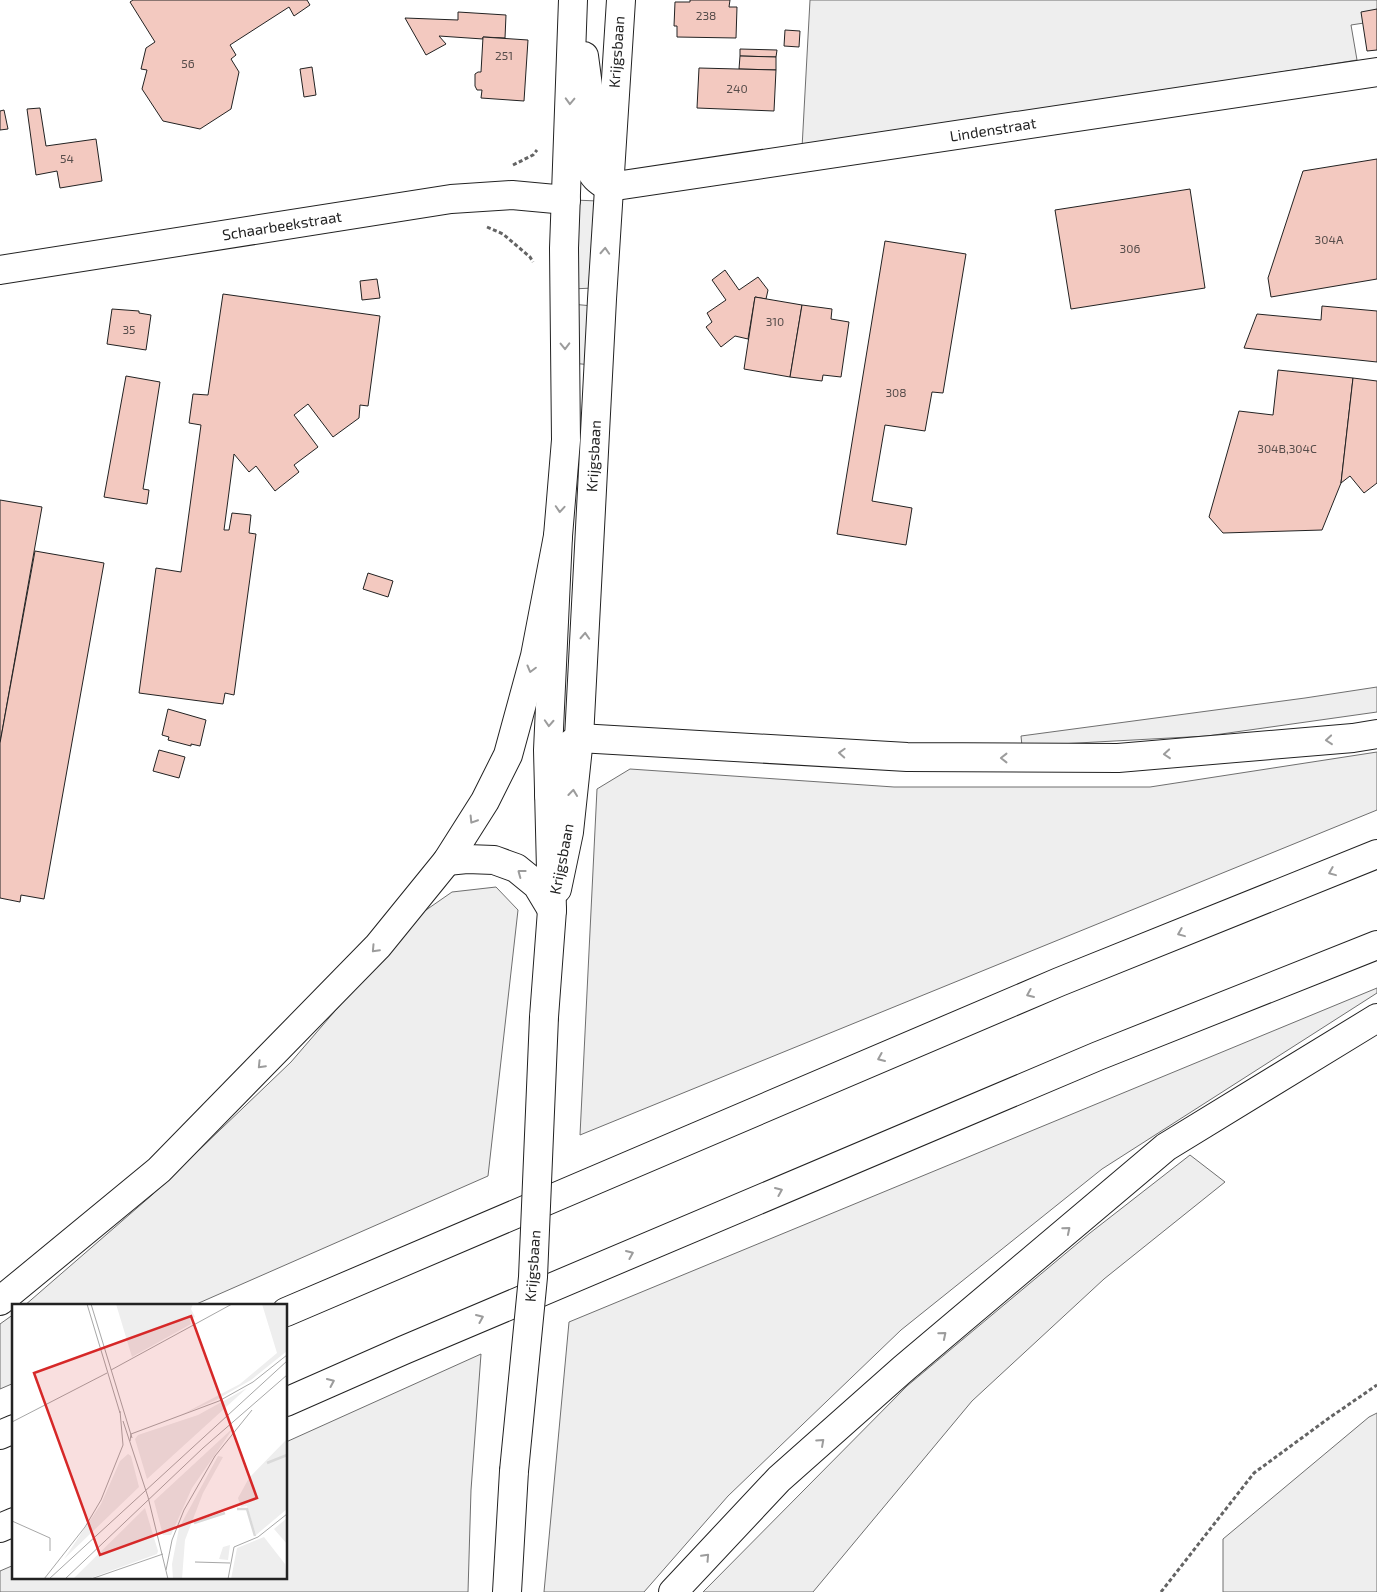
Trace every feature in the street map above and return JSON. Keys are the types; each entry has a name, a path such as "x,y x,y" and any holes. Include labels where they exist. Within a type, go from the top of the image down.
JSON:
{"main road":[{"path":"575,0 590,101 588,164 591,173 608,188"},
{"name":"Krijgsbaan","path":"507,1592 514,1472 533,1277 544,1017 552,910 548,750 558,536 566,440 564,248 575,0"},
{"name":"Krijgsbaan","path":"552,910 569,832 579,738 608,188 621,0"},
{"name":"Lindenstraat","path":"608,188 1377,72"},
{"name":"Schaarbeekstraat","path":"0,270 451,199 512,195 566,200"},
{"path":"0,1300 159,1170 378,946 447,861 485,801 508,755 535,656 558,536"},
{"path":"549,795 554,767 563,750 579,738 907,757 1118,758 1353,738 1377,734"},
{"path":"288,1311 1060,982 1377,854"},
{"path":"447,861 467,859 494,860 516,868 537,885 552,910"},
{"path":"288,1401 422,1342 1098,1056 1377,945"},
{"path":"673,1592 779,1479 903,1369 1166,1147 1377,1018"},
{"path":"0,1435 12,1430"},
{"path":"0,1528 12,1523"}],"path":[{"path":"1160,1592 1254,1473 1329,1418 1377,1386"}],"shaded area":[{"path":"810,0 1377,0 1377,21 1351,25 1357,60 802,148"},
{"path":"574,200 598,201 594,288 571,289"},
{"path":"571,304 593,306 592,365 571,363"},
{"path":"1377,687 1377,712 1207,736 1022,746 1021,736"},
{"path":"1377,752 1377,810 580,1135 597,789 630,769 894,787 1150,787"},
{"path":"496,887 518,910 488,1176 197,1304 26,1304 152,1195 291,1062 416,917 452,892"},
{"path":"1377,988 1377,993 1102,1169 901,1330 728,1496 644,1592 544,1592 569,1322"},
{"path":"1190,1155 1225,1182 1104,1279 972,1401 813,1592 703,1592 907,1386 1090,1233"},
{"path":"12,1315 12,1384 0,1389 0,1324"},
{"path":"481,1354 471,1490 468,1592 0,1592 0,1571 12,1566 12,1580 288,1580 288,1441"},
{"path":"1377,1413 1377,1592 1223,1592 1223,1539 1369,1417"}],"building":[{"path":"133,0 307,0 310,5 294,16 289,7 230,45 236,55 231,59 239,72 231,109 200,129 163,121 142,89 147,70 141,69 146,48 155,42 130,2"},
{"path":"690,0 730,0 729,7 737,7 736,38 677,37 677,26 674,26 675,2 690,2"},
{"path":"1377,9 1377,50 1367,51 1361,12"},
{"path":"458,12 506,15 505,38 483,37 483,39 439,36 446,44 426,55 405,18 458,20"},
{"path":"785,30 800,31 799,47 784,46"},
{"path":"483,37 528,40 524,101 481,98 482,90 477,90 475,86 475,74 481,72"},
{"path":"740,49 777,50 776,57 740,56"},
{"path":"740,56 776,57 776,70 739,69"},
{"path":"312,67 316,95 304,97 300,69"},
{"path":"699,68 776,70 774,111 697,108"},
{"path":"40,108 46,146 96,139 102,181 60,188 57,171 36,175 27,109"},
{"path":"4,110 8,129 0,130 0,111"},
{"path":"1377,159 1377,279 1271,297 1268,278 1303,171"},
{"path":"1190,189 1205,288 1071,309 1055,210"},
{"path":"885,241 966,254 943,393 932,392 925,431 885,425 872,501 912,508 906,545 837,534"},
{"path":"725,270 739,290 758,277 768,290 766,299 755,297 748,339 735,336 721,347 706,327 712,322 707,313 726,300 712,280"},
{"path":"377,279 380,298 362,300 360,281"},
{"path":"223,294 380,316 368,406 360,405 359,418 333,437 308,404 294,415 318,447 294,465 299,472 275,491 256,466 249,472 234,454 224,530 229,530 232,513 251,515 249,533 256,534 234,695 225,693 223,704 139,693 156,568 181,572 201,425 189,423 193,394 208,395"},
{"path":"755,297 802,305 790,377 744,369"},
{"path":"802,305 832,309 831,319 849,322 841,377 823,375 822,381 790,377"},
{"path":"1322,306 1377,311 1377,362 1244,348 1257,314 1321,320"},
{"path":"112,309 139,311 139,313 151,315 146,350 107,344"},
{"path":"1278,370 1353,378 1341,483 1322,530 1223,533 1209,517 1239,411 1273,415"},
{"path":"126,376 160,382 143,489 149,490 147,504 104,497"},
{"path":"1353,378 1377,381 1377,483 1364,493 1350,476 1341,483"},
{"path":"0,500 42,507 0,743"},
{"path":"35,551 104,563 44,899 21,895 20,902 0,898 0,743"},
{"path":"368,573 393,581 388,597 363,589"},
{"path":"168,709 206,720 200,746 191,744 191,746 168,740 169,737 162,735"},
{"path":"159,750 185,757 179,778 153,771"}]}
